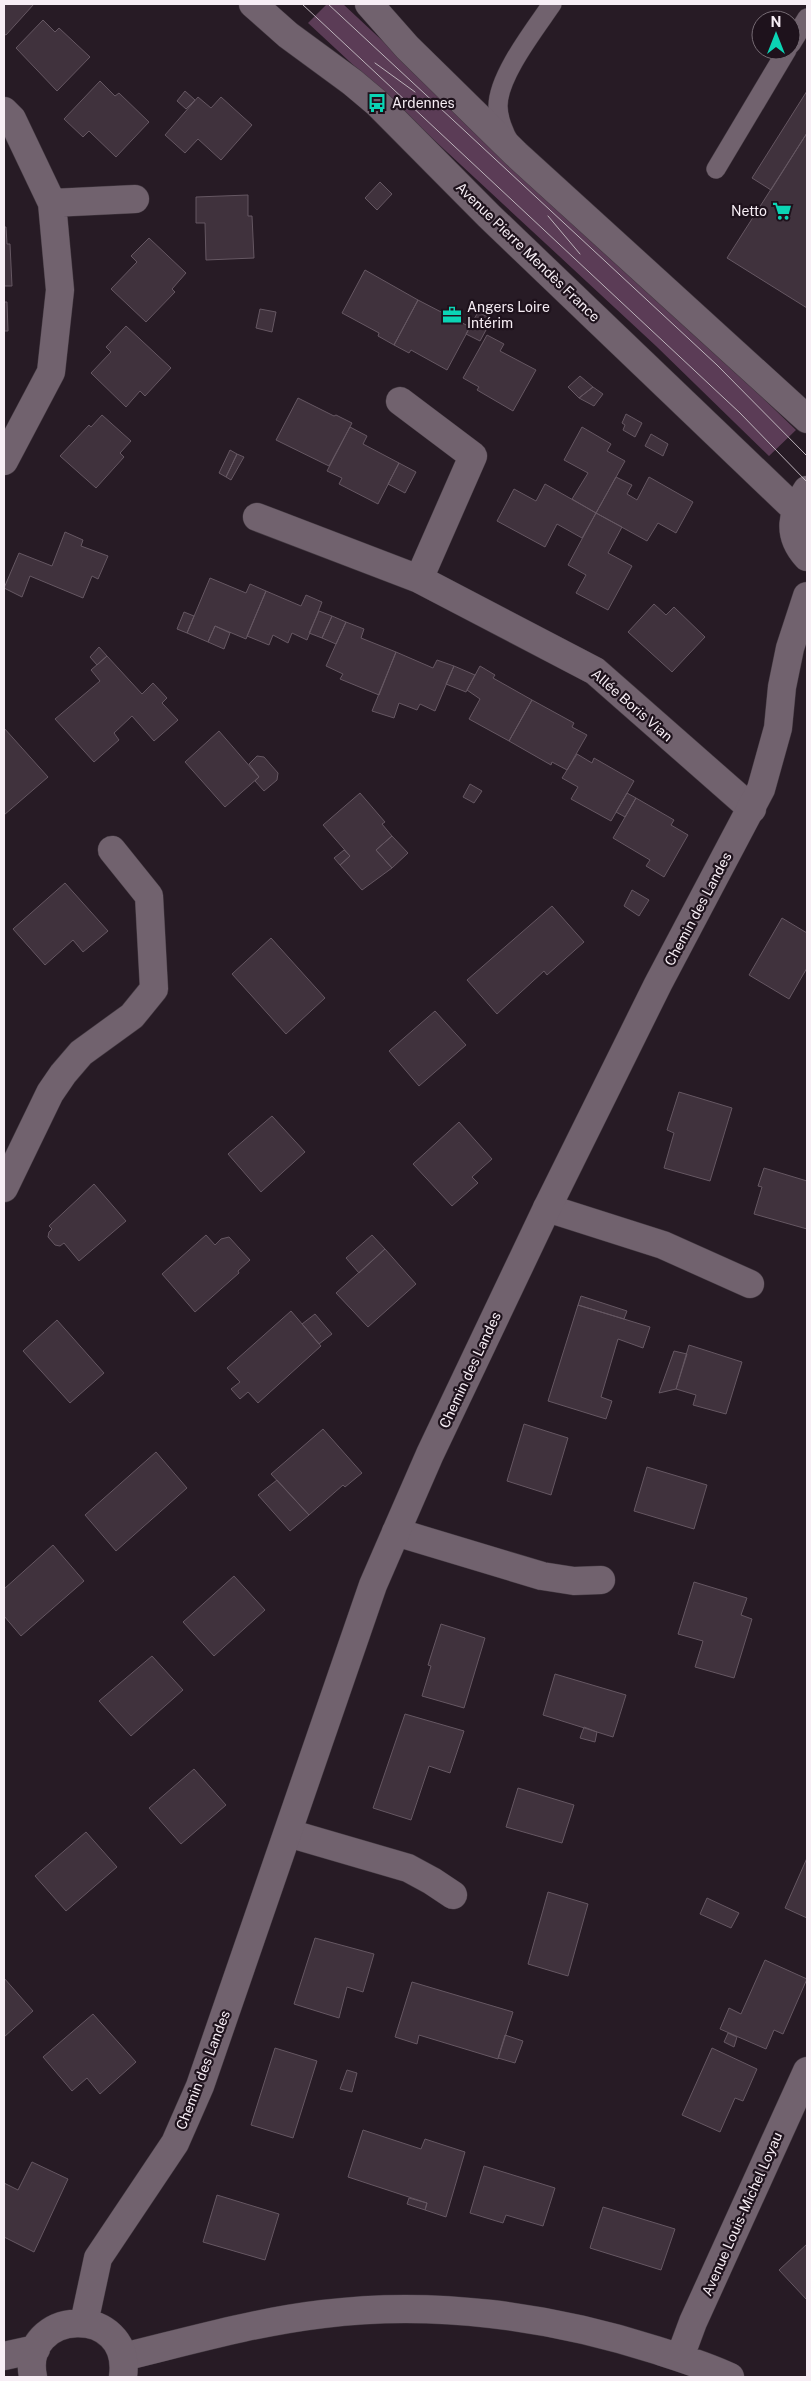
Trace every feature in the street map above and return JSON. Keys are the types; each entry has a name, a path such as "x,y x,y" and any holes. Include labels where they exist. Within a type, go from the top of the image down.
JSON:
{"street":[{"name":"Avenue Pierre Mendès France","path":"253,4 294,40 352,82 377,103 489,216 801,500"},
{"path":"368,4 407,47 516,154 807,419"},
{"path":"4,111 12,119 52,203 60,290 51,372 4,461"},
{"path":"52,203 136,199"},
{"path":"400,401 473,456 420,580"},
{"path":"801,500 793,530 801,550 807,557"},
{"name":"Allée Boris Vian","path":"257,517 420,580 595,671 752,809"},
{"name":"Chemin des Landes","path":"84,2323 98,2258 161,2165 186,2119 200,2086 374,1585 434,1445 547,1208 658,984 761,789 778,728 782,687 790,648 807,596"},
{"path":"4,1188 50,1093 63,1074 81,1053 132,1016 154,989 149,896 112,850"},
{"path":"547,1208 663,1245 750,1284"},
{"path":"396,1532 542,1576 574,1581 601,1580"},
{"path":"288,1833 408,1868 452,1895"},
{"name":"Avenue Louis-Michel Loyau","path":"680,2357 696,2315 807,2071"},
{"path":"33,2377 32,2365 36,2349 44,2337 56,2328 70,2323 91,2324 109,2334 117,2344 123,2367 266,2323 322,2314 379,2309 455,2311 538,2320 613,2336 680,2357 730,2377"},
{"path":"4,2356 36,2349"}],"lane":[{"path":"516,154 505,134 498,106 505,79 522,48 552,4"},
{"path":"716,169 781,60"}],"shaded area":[{"path":"327,4 343,4 681,319 796,430 769,456 656,346 308,23"}],"building":[{"path":"4,4 34,4 6,35 4,34"},
{"path":"43,20 55,32 59,28 90,57 57,91 16,48"},
{"path":"100,81 115,96 119,93 149,122 116,157 89,131 83,137 64,119"},
{"path":"185,91 195,100 186,109 177,101"},
{"path":"807,91 807,133 771,190 752,178"},
{"path":"198,97 211,108 221,97 252,125 221,160 198,139 185,153 165,135"},
{"name":"Netto","path":"807,133 807,308 727,258"},
{"path":"380,182 392,194 377,210 365,198"},
{"path":"248,195 248,216 252,216 254,258 206,260 205,223 196,223 196,197"},
{"path":"4,227 6,227 7,244 10,244 12,286 4,286"},
{"path":"149,238 186,273 172,289 175,292 146,322 111,289 137,262 131,256"},
{"path":"365,270 418,300 394,345 378,336 379,333 342,313"},
{"path":"418,300 470,327 447,370 411,350 409,353 394,345"},
{"path":"4,302 7,302 8,331 4,331"},
{"path":"260,309 276,312 272,332 256,328"},
{"path":"478,312 492,319 480,341 466,334"},
{"path":"126,326 171,368 145,396 140,391 126,407 91,373 111,352 106,347"},
{"path":"487,335 504,344 500,351 536,370 513,411 477,390 479,387 463,378"},
{"path":"580,376 593,387 579,398 568,387"},
{"path":"593,387 603,394 594,406 579,398"},
{"path":"298,398 352,423 329,466 276,440"},
{"path":"626,414 642,423 635,437 623,430 625,425 622,423"},
{"path":"102,415 131,441 120,453 124,457 96,488 60,456 89,425 91,427"},
{"path":"350,427 367,436 363,444 399,463 378,504 339,484 342,478 327,471"},
{"path":"582,427 611,444 607,451 625,461 596,513 572,499 588,473 564,460"},
{"path":"651,434 668,444 663,456 645,446"},
{"path":"230,450 237,454 226,477 219,473"},
{"path":"237,454 244,457 231,480 226,477"},
{"path":"399,463 416,472 405,493 388,484"},
{"path":"616,477 632,485 627,494 637,500 649,477 693,502 676,533 658,523 647,541 596,513"},
{"path":"545,484 596,513 582,538 557,524 545,547 497,521 514,489 536,501"},
{"path":"596,513 622,527 608,553 632,566 608,610 576,593 586,575 568,565"},
{"path":"65,532 83,540 81,546 108,556 98,579 92,576 83,598 30,576 22,597 4,588 19,553 52,566"},
{"path":"210,578 246,593 250,584 266,591 246,639 215,626 208,642 187,633"},
{"path":"266,591 301,606 306,595 322,602 307,640 292,633 288,643 273,635 269,645 247,636"},
{"path":"654,604 666,615 674,607 705,637 672,672 628,632"},
{"path":"319,611 332,616 322,638 309,633"},
{"path":"184,612 194,616 187,633 177,629"},
{"path":"332,616 346,622 336,644 322,638"},
{"path":"346,622 364,629 361,638 396,652 379,695 340,679 343,674 326,666"},
{"path":"215,626 230,633 224,649 208,642"},
{"path":"99,647 107,656 97,665 90,657"},
{"path":"396,652 433,668 437,660 454,666 435,711 420,704 417,710 399,703 394,718 372,711"},
{"path":"107,656 142,694 153,683 167,698 162,703 178,720 154,741 132,716 114,733 119,740 94,762 55,719 100,681 91,670"},
{"path":"454,666 475,675 466,692 446,684"},
{"path":"480,666 495,675 493,678 532,700 509,741 469,719 480,699 467,690"},
{"path":"532,700 574,723 572,727 587,735 567,770 552,762 551,765 509,741"},
{"path":"4,728 48,777 4,815"},
{"path":"219,731 259,777 225,807 185,762"},
{"path":"577,754 592,763 594,758 634,781 611,821 571,799 578,787 562,778"},
{"path":"257,756 264,757 278,773 277,780 264,791 255,781 259,777 249,764"},
{"path":"470,784 482,791 474,803 463,797"},
{"path":"360,793 385,822 382,824 392,836 376,850 392,868 362,890 340,865 350,856 323,825"},
{"path":"627,793 636,798 625,817 616,812"},
{"path":"636,798 674,820 671,825 688,835 664,877 646,866 650,860 613,838"},
{"path":"392,836 408,853 392,868 376,850"},
{"path":"344,850 350,856 340,865 334,858"},
{"path":"65,883 108,931 83,952 73,940 45,965 13,929"},
{"path":"632,890 649,900 639,916 624,906"},
{"path":"552,906 584,942 547,975 544,971 497,1014 467,980"},
{"path":"782,918 807,933 807,968 789,999 749,975"},
{"path":"271,938 325,998 286,1034 232,974"},
{"path":"435,1011 466,1045 419,1086 389,1051"},
{"path":"679,1092 732,1108 710,1181 664,1168 674,1133 667,1130"},
{"path":"272,1116 305,1152 261,1192 228,1154"},
{"path":"459,1122 492,1159 472,1177 478,1183 452,1206 413,1164"},
{"path":"764,1168 807,1181 807,1229 754,1214 762,1187 758,1186"},
{"path":"94,1184 126,1221 79,1261 64,1243 60,1246 55,1245 48,1237 52,1229 49,1226"},
{"path":"206,1235 215,1245 221,1239 229,1237 250,1260 238,1271 239,1273 195,1312 162,1274"},
{"path":"372,1235 385,1249 359,1273 346,1258"},
{"path":"385,1249 416,1284 368,1327 336,1293"},
{"path":"581,1296 627,1311 624,1319 578,1305"},
{"path":"578,1305 650,1327 643,1348 618,1339 601,1397 612,1401 606,1419 548,1401"},
{"path":"291,1311 321,1346 258,1403 248,1392 240,1399 231,1389 240,1382 227,1368"},
{"path":"315,1314 332,1334 319,1344 302,1324"},
{"path":"57,1320 104,1373 70,1403 23,1351"},
{"path":"689,1345 742,1362 726,1414 693,1405 696,1395 676,1389"},
{"path":"674,1351 687,1354 676,1389 659,1393"},
{"path":"524,1424 568,1438 551,1495 507,1481"},
{"path":"323,1429 362,1473 345,1487 343,1485 309,1515 271,1474"},
{"path":"156,1452 187,1488 116,1551 85,1515"},
{"path":"647,1467 707,1485 694,1529 634,1511"},
{"path":"277,1480 309,1515 290,1531 258,1495"},
{"path":"53,1545 84,1581 21,1636 4,1616 4,1589"},
{"path":"234,1576 265,1610 214,1656 183,1622"},
{"path":"694,1582 747,1598 741,1615 752,1619 734,1678 695,1667 703,1641 678,1634"},
{"path":"441,1624 485,1638 464,1708 422,1696 431,1666 428,1665"},
{"path":"152,1656 183,1690 131,1736 99,1701"},
{"path":"555,1674 626,1695 613,1737 543,1715"},
{"path":"405,1714 464,1731 450,1773 429,1766 411,1820 373,1808"},
{"path":"584,1727 597,1732 595,1742 580,1738"},
{"path":"194,1769 226,1805 181,1844 149,1808"},
{"path":"518,1788 574,1805 562,1843 506,1827"},
{"path":"86,1832 117,1867 66,1911 35,1876"},
{"path":"807,1858 807,1918 785,1908"},
{"path":"548,1892 588,1904 568,1976 528,1964"},
{"path":"707,1898 739,1913 731,1928 700,1914"},
{"path":"315,1938 374,1954 363,1992 347,1987 339,2018 294,2004"},
{"path":"765,1960 807,1979 783,2034 774,2030 766,2049 720,2029 729,2008 741,2014"},
{"path":"4,1978 33,2011 4,2037"},
{"path":"412,1982 513,2012 498,2059 419,2035 417,2044 395,2037"},
{"path":"93,2014 136,2062 100,2094 87,2078 72,2091 43,2057"},
{"path":"728,2033 737,2037 734,2047 724,2042"},
{"path":"505,2035 523,2041 515,2063 498,2058"},
{"path":"275,2048 317,2061 293,2138 251,2125"},
{"path":"712,2048 757,2069 743,2101 735,2098 720,2132 682,2115"},
{"path":"347,2070 357,2073 352,2092 340,2089"},
{"path":"363,2130 421,2149 425,2139 465,2152 446,2217 425,2210 427,2203 348,2177"},
{"path":"32,2162 68,2179 34,2252 4,2237 4,2183 18,2190"},
{"path":"484,2166 555,2188 543,2226 506,2215 503,2223 470,2213"},
{"path":"217,2195 279,2214 265,2260 203,2242"},
{"path":"409,2198 427,2203 425,2210 407,2204"},
{"path":"603,2207 675,2229 661,2270 590,2248"},
{"path":"807,2244 807,2300 779,2270"}],"tram line":[{"path":"302,4 740,413 807,482"},
{"path":"328,4 717,365 807,456"},
{"path":"375,63 415,92"},
{"path":"548,216 580,254"}],"place":[{"name":"Ardennes","path":"377,103"},
{"name":"Netto","path":"782,211"},
{"name":"Angers Loire Intérim","path":"452,315"}]}
